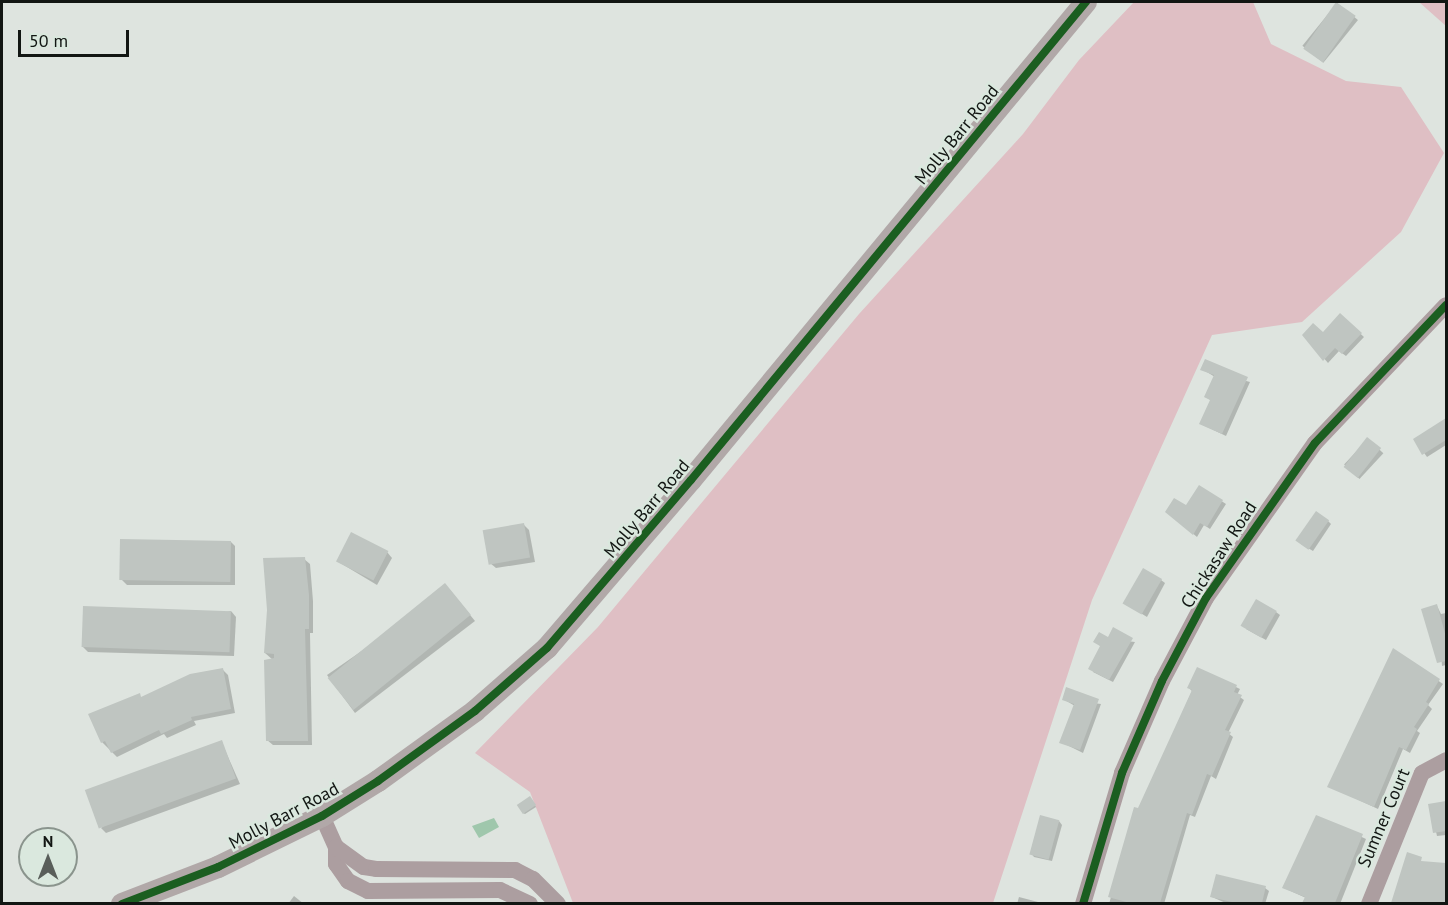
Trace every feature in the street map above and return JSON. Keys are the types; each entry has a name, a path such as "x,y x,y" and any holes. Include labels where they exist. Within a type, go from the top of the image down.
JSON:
{"main road":[{"name":"Molly Barr Road","path":"122,903 218,867 322,816 378,781 475,711 547,648 677,497 1086,2"}],"street":[{"name":"Chickasaw Road","path":"1083,903 1122,773 1162,681 1206,598 1315,443 1446,304"},
{"name":"Sumner Court","path":"1369,903 1422,773 1446,760"},
{"path":"322,816 336,848 336,864 348,881 368,891 500,890 530,903"},
{"path":"336,848 364,867 376,869 515,870 533,879 558,903"}],"shaded area":[{"path":"1134,2 1253,2 1271,44 1346,81 1401,87 1444,153 1401,232 1302,322 1212,335 1092,600 993,903 573,903 530,792 475,753 598,627 859,314 1023,134 1079,60"},
{"path":"1419,2 1446,2 1446,26"},
{"path":"494,818 499,827 479,838 472,826"}],"building":[{"path":"1336,2 1356,16 1323,62 1303,49"},
{"path":"1340,313 1362,333 1342,354 1335,348 1323,361 1302,335 1313,323 1323,332"},
{"path":"1205,359 1248,377 1222,434 1199,424 1210,400 1204,397 1214,375 1200,370"},
{"path":"1446,418 1446,440 1422,455 1413,439"},
{"path":"1367,437 1381,448 1358,478 1344,467"},
{"path":"1199,485 1223,500 1207,527 1200,523 1193,535 1165,512 1174,498 1186,505"},
{"path":"1316,511 1329,520 1308,550 1295,540"},
{"path":"524,523 530,557 489,565 483,530"},
{"path":"351,532 388,551 373,580 336,561"},
{"path":"120,539 231,541 230,582 119,580"},
{"path":"305,557 309,595 309,629 305,629 308,741 266,741 264,660 274,658 274,654 264,653 267,610 263,558"},
{"path":"1143,568 1162,579 1142,615 1122,604"},
{"path":"445,583 471,615 353,710 328,678"},
{"path":"1256,599 1277,611 1261,638 1240,626"},
{"path":"1437,604 1446,637 1446,661 1437,663 1421,609"},
{"path":"83,606 231,611 229,652 82,647"},
{"path":"1113,627 1133,638 1109,680 1088,669 1100,646 1093,642 1099,632 1108,637"},
{"path":"1393,648 1440,679 1426,702 1429,704 1414,727 1417,729 1406,750 1399,747 1374,807 1327,787"},
{"path":"1197,667 1237,685 1234,692 1242,695 1225,730 1231,732 1212,776 1207,774 1192,815 1187,813 1160,903 1130,903 1108,897 1134,807 1138,808 1192,690 1187,688"},
{"path":"223,668 231,709 191,717 192,720 161,734 159,730 111,753 105,741 101,743 88,714 140,693 141,697 190,674"},
{"path":"1066,687 1099,699 1080,750 1059,743 1074,704 1062,700"},
{"path":"222,740 236,779 99,828 85,790"},
{"path":"530,796 536,805 523,814 517,805"},
{"path":"1446,801 1446,831 1433,833 1428,804"},
{"path":"1040,815 1059,820 1049,860 1029,855"},
{"path":"1316,815 1363,834 1335,903 1302,903 1305,897 1282,888"},
{"path":"1407,852 1422,857 1421,861 1446,863 1445,903 1391,903"},
{"path":"1216,874 1266,886 1262,903 1236,903 1210,897"}],"cycle path":[{"path":"122,904 218,867 322,816 378,781 475,711 547,648 691,480 1086,2"},
{"path":"1083,904 1122,773 1162,681 1206,598 1315,443 1446,305"}]}
